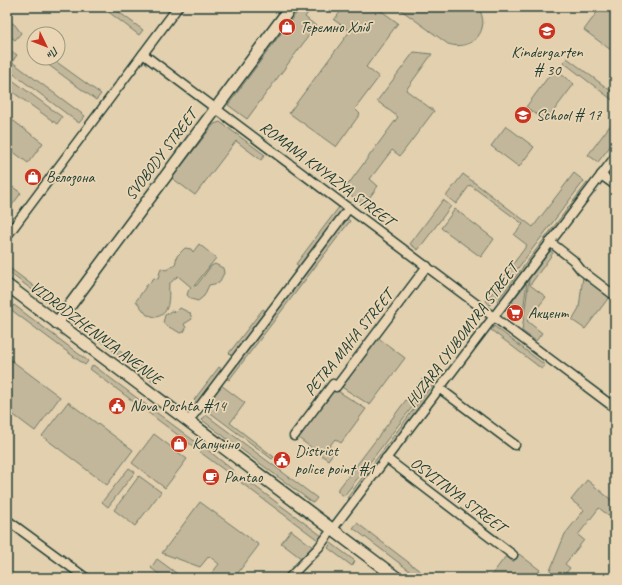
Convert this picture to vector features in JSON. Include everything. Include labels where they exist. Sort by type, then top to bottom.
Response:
[{"type":"main road","name":"SVOBODY STREET","points":[[57,323],[291,7]]},
{"type":"main road","name":"VIDRODZHENNIA AVENUE","points":[[7,285],[397,578]]},
{"type":"street","points":[[7,236],[178,7]]},
{"type":"street","name":"ROMANA KNYAZYA STREET","points":[[143,54],[615,408]]},
{"type":"street","name":"HUZARA LYUBOMYRA STREET","points":[[289,578],[319,547],[615,157]]},
{"type":"street","points":[[602,175],[615,185]]},
{"type":"street","points":[[188,422],[350,208]]},
{"type":"street","points":[[550,242],[573,260],[581,270],[615,296]]},
{"type":"street","name":"PETRA MAHA STREET","points":[[294,436],[333,384],[336,387],[427,266]]},
{"type":"street","points":[[439,388],[515,445]]},
{"type":"street","name":"OSVITNYA STREET","points":[[386,458],[513,555]]},
{"type":"street","points":[[7,520],[86,578]]},
{"type":"shaded area","points":[[102,7],[112,7],[143,30],[139,35]]},
{"type":"shaded area","points":[[301,7],[312,7],[305,17],[316,26],[247,119],[228,105],[282,32],[286,34],[293,24],[290,22]]},
{"type":"shaded area","points":[[344,7],[376,7],[398,23],[366,67],[379,77],[355,109],[360,114],[336,147],[289,113],[350,31],[334,20]]},
{"type":"shaded area","points":[[397,7],[478,7],[482,15],[483,23],[478,37],[465,45],[457,46],[448,44]]},
{"type":"shaded area","points":[[601,7],[615,7],[615,53],[584,30]]},
{"type":"shaded area","points":[[7,19],[15,25],[21,33],[15,40],[7,34]]},
{"type":"shaded area","points":[[13,52],[17,55],[12,62],[85,116],[79,123],[7,69],[7,60]]},
{"type":"shaded area","points":[[414,52],[432,54],[406,90],[434,111],[400,156],[392,150],[370,179],[378,186],[364,205],[344,190],[398,117],[377,101]]},
{"type":"shaded area","points":[[567,58],[615,94],[615,102],[563,62]]},
{"type":"shaded area","points":[[50,66],[62,66],[101,94],[96,100]]},
{"type":"shaded area","points":[[554,69],[574,84],[546,121],[526,107]]},
{"type":"shaded area","points":[[7,76],[62,117],[57,124],[7,88]]},
{"type":"shaded area","points":[[7,116],[43,143],[28,163],[7,147]]},
{"type":"shaded area","points":[[615,119],[615,140],[598,162],[588,155]]},
{"type":"shaded area","points":[[220,122],[265,155],[261,160],[236,141],[195,195],[172,178],[214,124]]},
{"type":"shaded area","points":[[506,126],[534,147],[519,167],[491,146]]},
{"type":"shaded area","points":[[574,173],[584,181],[490,305],[486,301],[527,245],[514,235],[523,224],[470,185],[456,204],[446,196],[463,174],[533,227]]},
{"type":"shaded area","points":[[7,183],[21,193],[7,212]]},
{"type":"shaded area","points":[[587,183],[589,184],[499,303],[497,301]]},
{"type":"shaded area","points":[[443,200],[451,206],[418,250],[410,244]]},
{"type":"shaded area","points":[[339,207],[343,210],[300,267],[296,264]]},
{"type":"shaded area","points":[[455,209],[494,239],[481,257],[441,228]]},
{"type":"shaded area","points":[[347,218],[350,221],[229,380],[226,378]]},
{"type":"shaded area","points":[[199,244],[216,258],[194,286],[197,285],[211,266],[215,264],[223,268],[224,273],[219,283],[209,285],[204,296],[198,301],[191,299],[187,295],[191,287],[178,276],[169,284],[169,298],[165,312],[156,317],[147,315],[136,301],[147,285],[154,278],[158,279],[161,268],[166,270],[175,265],[177,256],[185,248],[191,249],[193,252]]},
{"type":"shaded area","points":[[550,251],[553,253],[530,285],[546,297],[527,321],[542,333],[536,341],[522,331],[529,279]]},
{"type":"shaded area","points":[[7,266],[60,306],[58,309],[7,271]]},
{"type":"shaded area","points":[[583,276],[610,296],[585,329],[572,320],[579,308]]},
{"type":"shaded area","points":[[527,282],[523,311],[512,302]]},
{"type":"shaded area","points":[[14,305],[88,361],[85,365],[10,309]]},
{"type":"shaded area","points":[[180,308],[190,313],[192,319],[184,324],[186,328],[184,332],[180,333],[163,323],[165,315],[171,311],[176,312]]},
{"type":"shaded area","points":[[263,309],[267,312],[233,357],[229,353]]},
{"type":"shaded area","points":[[494,326],[545,365],[542,369],[491,330]]},
{"type":"shaded area","points":[[96,333],[157,379],[154,382],[94,336]]},
{"type":"shaded area","points":[[377,337],[405,358],[370,405],[340,386]]},
{"type":"shaded area","points":[[7,357],[60,397],[35,431],[7,410]]},
{"type":"shaded area","points":[[93,365],[197,443],[194,447],[90,369]]},
{"type":"shaded area","points":[[219,367],[223,370],[198,404],[194,400]]},
{"type":"shaded area","points":[[422,379],[429,385],[344,496],[337,491]]},
{"type":"shaded area","points":[[221,385],[245,403],[230,423],[274,457],[272,459],[204,408]]},
{"type":"shaded area","points":[[431,386],[434,388],[350,500],[347,498]]},
{"type":"shaded area","points":[[333,388],[366,409],[341,443],[335,439],[328,448],[334,452],[328,460],[297,437]]},
{"type":"shaded area","points":[[68,402],[133,450],[107,485],[42,436]]},
{"type":"shaded area","points":[[206,415],[317,498],[313,503],[202,420]]},
{"type":"shaded area","points":[[154,434],[187,459],[165,488],[132,463]]},
{"type":"shaded area","points":[[204,447],[234,471],[233,473],[244,481],[245,479],[322,536],[318,540],[200,452]]},
{"type":"shaded area","points":[[129,468],[135,472],[108,507],[102,502]]},
{"type":"shaded area","points":[[139,476],[161,492],[135,526],[114,510]]},
{"type":"shaded area","points":[[587,480],[615,503],[615,517],[613,519],[599,508],[578,535],[584,540],[565,564],[570,568],[562,578],[547,578],[565,534],[584,510],[571,500]]},
{"type":"shaded area","points":[[200,502],[259,545],[234,578],[208,578],[219,564],[209,556],[200,567],[162,553]]},
{"type":"shaded area","points":[[357,523],[429,578],[419,578],[353,528]]},
{"type":"shaded area","points":[[291,530],[313,547],[302,559],[281,543]]},
{"type":"shaded area","points":[[331,543],[355,561],[352,566],[328,548]]},
{"type":"shaded area","points":[[519,554],[540,570],[536,578],[490,577],[506,556],[513,562]]},
{"type":"shaded area","points":[[157,559],[183,578],[164,578],[151,568]]},
{"type":"place","name":"Теремно Хліб","points":[[287,27]]},
{"type":"place","name":"Kindergarten # 30","points":[[547,31]]},
{"type":"place","name":"School # 17","points":[[523,115]]},
{"type":"place","name":"Велозона","points":[[33,177]]},
{"type":"place","name":"Акцент","points":[[515,313]]},
{"type":"place","name":"Nova Poshta #14","points":[[117,406]]},
{"type":"place","name":"Капучіно","points":[[179,444]]},
{"type":"place","name":"District police point #1","points":[[282,460]]},
{"type":"place","name":"Pantao","points":[[211,477]]}]
